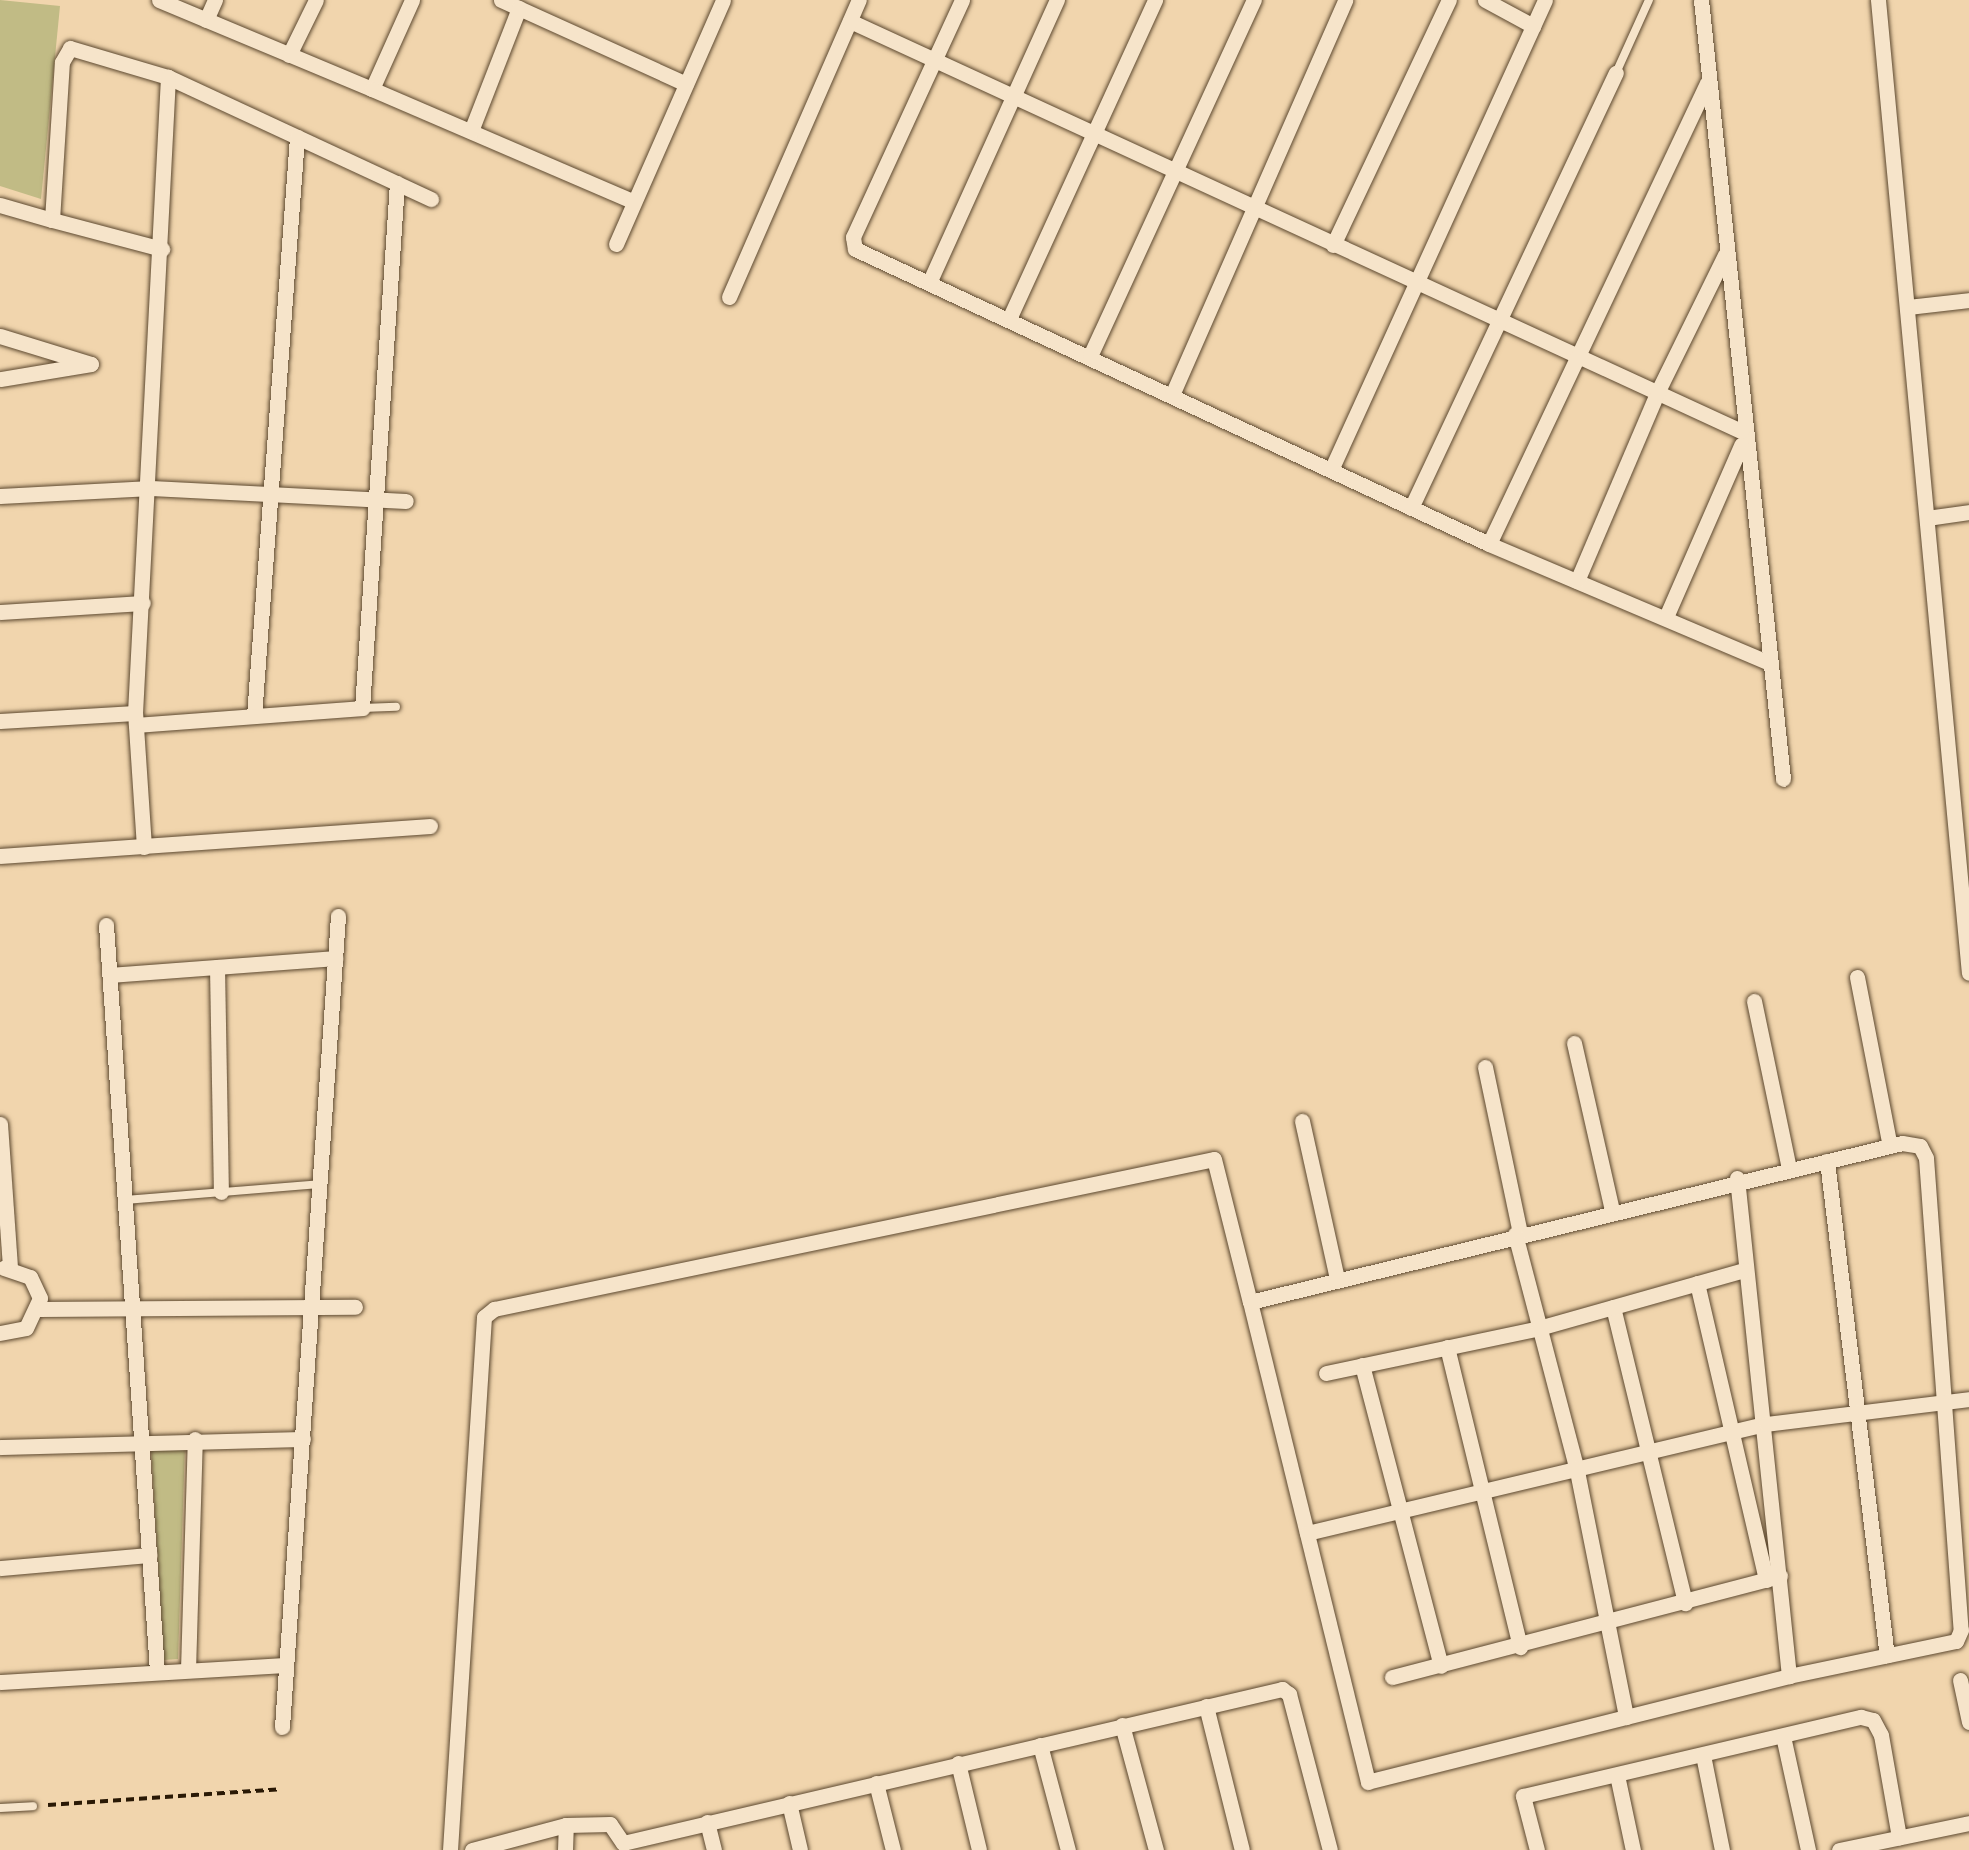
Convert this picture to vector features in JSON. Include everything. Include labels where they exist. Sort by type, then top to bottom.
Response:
[{"type":"street","points":[[159,0],[634,202]]},
{"type":"street","points":[[206,20],[215,0]]},
{"type":"street","points":[[289,54],[316,0]]},
{"type":"street","points":[[372,89],[412,0]]},
{"type":"street","points":[[501,0],[686,84]]},
{"type":"street","points":[[616,244],[722,0]]},
{"type":"street","points":[[729,297],[859,0]]},
{"type":"street","points":[[962,0],[852,243],[929,283],[1488,544],[1769,663]]},
{"type":"street","points":[[929,283],[1057,0]]},
{"type":"street","points":[[1009,319],[1155,0]]},
{"type":"street","points":[[1090,356],[1254,0]]},
{"type":"street","points":[[1172,395],[1345,0]]},
{"type":"street","points":[[1333,245],[1449,0]]},
{"type":"street","points":[[1486,0],[1534,26]]},
{"type":"street","points":[[1331,470],[1545,0]]},
{"type":"street","points":[[1701,0],[1742,436],[1782,779]]},
{"type":"street","points":[[1878,0],[1927,518],[1962,817],[1969,973]]},
{"type":"street","points":[[471,131],[519,8]]},
{"type":"street","points":[[850,20],[934,64],[1498,320],[1742,436]]},
{"type":"street","points":[[52,220],[65,52],[79,48],[168,77],[432,199]]},
{"type":"street","points":[[1411,508],[1616,73]]},
{"type":"street","points":[[144,847],[136,719],[151,488],[168,77]]},
{"type":"street","points":[[1488,544],[1709,80]]},
{"type":"street","points":[[254,716],[297,137]]},
{"type":"street","points":[[0,721],[254,716],[362,708],[372,500],[396,183]]},
{"type":"street","points":[[0,205],[162,249]]},
{"type":"street","points":[[1577,581],[1656,393],[1727,252]]},
{"type":"street","points":[[1908,307],[1969,300]]},
{"type":"street","points":[[0,336],[90,364],[0,379]]},
{"type":"street","points":[[1666,617],[1742,436]]},
{"type":"street","points":[[0,496],[151,488],[406,501]]},
{"type":"street","points":[[1927,518],[1969,512]]},
{"type":"street","points":[[0,612],[143,603]]},
{"type":"street","points":[[0,856],[430,826]]},
{"type":"street","points":[[282,1727],[338,916]]},
{"type":"street","points":[[106,925],[157,1671]]},
{"type":"street","points":[[110,976],[336,958]]},
{"type":"street","points":[[217,967],[221,1192]]},
{"type":"street","points":[[1857,978],[1890,1146]]},
{"type":"street","points":[[1754,1001],[1789,1168]]},
{"type":"street","points":[[1574,1043],[1612,1210]]},
{"type":"street","points":[[1484,1067],[1539,1328],[1576,1471],[1626,1717]]},
{"type":"street","points":[[1302,1121],[1338,1279]]},
{"type":"street","points":[[0,1124],[5,1268],[30,1277],[39,1309]]},
{"type":"street","points":[[450,1850],[484,1317],[494,1309],[1214,1158],[1368,1782],[1789,1676],[1947,1645],[1960,1630],[1939,1404],[1926,1158],[1920,1146],[1890,1146],[1737,1178],[1250,1302]]},
{"type":"street","points":[[1827,1161],[1887,1655]]},
{"type":"street","points":[[1737,1178],[1744,1270],[1766,1424],[1773,1578]]},
{"type":"street","points":[[1326,1373],[1539,1328],[1744,1270]]},
{"type":"street","points":[[1697,1283],[1773,1578],[1789,1676]]},
{"type":"street","points":[[39,1309],[355,1307]]},
{"type":"street","points":[[1614,1307],[1685,1603]]},
{"type":"street","points":[[0,1333],[26,1328],[39,1309]]},
{"type":"street","points":[[1446,1348],[1486,1492],[1520,1646]]},
{"type":"street","points":[[1362,1365],[1441,1666]]},
{"type":"street","points":[[1308,1533],[1766,1424],[1969,1399]]},
{"type":"street","points":[[0,1447],[142,1439],[303,1439]]},
{"type":"street","points":[[188,1670],[195,1439]]},
{"type":"street","points":[[0,1568],[150,1555]]},
{"type":"street","points":[[1392,1677],[1608,1624],[1773,1578]]},
{"type":"street","points":[[0,1682],[285,1665]]},
{"type":"street","points":[[1960,1680],[1969,1722]]},
{"type":"street","points":[[472,1850],[566,1825],[610,1824],[624,1846],[707,1822],[1040,1744],[1287,1691],[1330,1850]]},
{"type":"street","points":[[1206,1706],[1242,1850]]},
{"type":"street","points":[[1537,1850],[1523,1796],[1861,1717],[1874,1720],[1899,1843]]},
{"type":"street","points":[[1122,1725],[1156,1850]]},
{"type":"street","points":[[1782,1736],[1808,1850]]},
{"type":"street","points":[[1040,1744],[1068,1850]]},
{"type":"street","points":[[1703,1755],[1722,1850]]},
{"type":"street","points":[[958,1764],[979,1850]]},
{"type":"street","points":[[1617,1775],[1633,1850]]},
{"type":"street","points":[[876,1783],[893,1850]]},
{"type":"street","points":[[789,1803],[800,1850]]},
{"type":"street","points":[[707,1822],[714,1850]]},
{"type":"street","points":[[1839,1850],[1899,1843],[1969,1822]]},
{"type":"street","points":[[565,1850],[566,1825]]},
{"type":"lane","points":[[1616,73],[1648,0]]},
{"type":"lane","points":[[362,708],[396,708]]},
{"type":"lane","points":[[126,1200],[321,1184]]},
{"type":"lane","points":[[0,1808],[33,1806]]},
{"type":"path","points":[[33,1806],[280,1789]]},
{"type":"shaded area","points":[[0,0],[60,6],[41,199],[0,186]]},
{"type":"shaded area","points":[[185,1445],[178,1659],[164,1660],[151,1447]]}]
